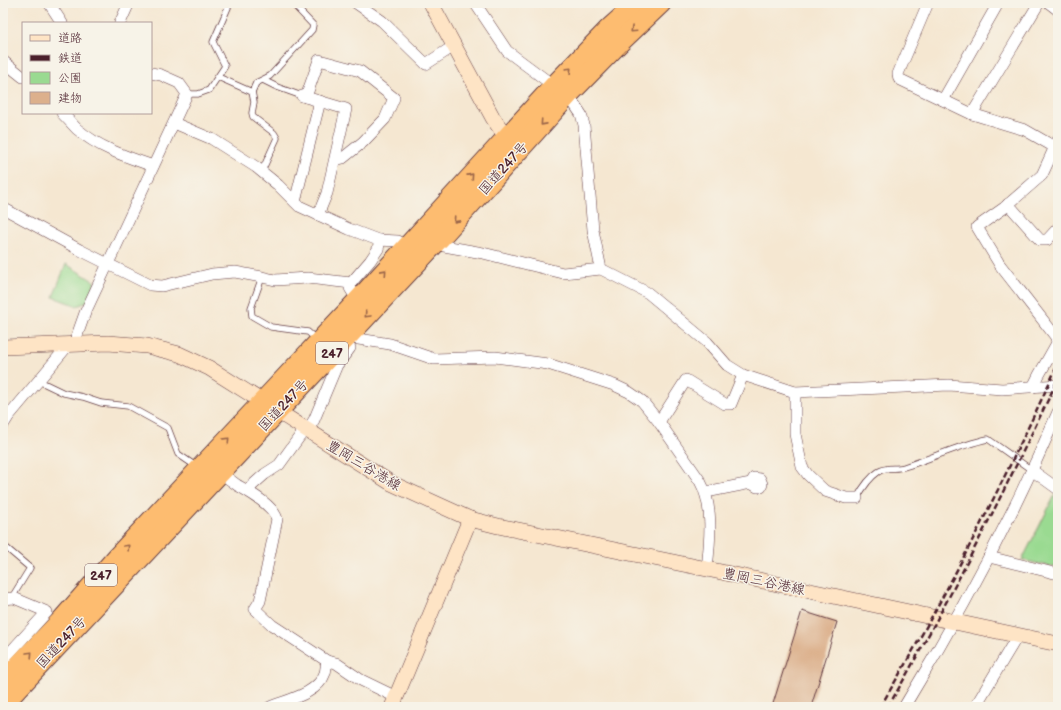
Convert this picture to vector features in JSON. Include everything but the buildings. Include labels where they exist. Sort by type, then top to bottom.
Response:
[{"type":"highway","name":"国道247号","points":[[270,406],[352,338],[439,239],[610,28],[638,3]]},
{"type":"highway","name":"国道247号","points":[[3,704],[210,470],[270,406],[354,292],[407,246],[506,137],[618,43],[661,3]]},
{"type":"highway","name":"国道247号","points":[[3,682],[61,621],[118,556],[210,470]]},
{"type":"main road","points":[[431,3],[493,118],[506,137]]},
{"type":"main road","name":"豊岡三谷港線","points":[[3,347],[108,343],[147,346],[179,354],[209,368],[307,431],[391,482],[470,519],[1058,644]]},
{"type":"main road","points":[[394,702],[470,519]]},
{"type":"street","points":[[49,3],[61,22]]},
{"type":"street","points":[[120,22],[129,3]]},
{"type":"street","points":[[356,3],[382,20],[426,64],[454,46]]},
{"type":"street","points":[[475,3],[507,51],[561,90],[581,114],[584,125],[593,230],[601,269]]},
{"type":"street","points":[[928,3],[898,74],[899,79],[972,114],[1025,130],[1057,145],[1042,175],[1008,204],[977,227],[1000,265],[1056,337],[1057,343],[1038,375],[1034,387]]},
{"type":"street","points":[[943,100],[996,7],[995,3]]},
{"type":"street","points":[[972,114],[1039,3]]},
{"type":"street","points":[[1049,3],[1058,10]]},
{"type":"street","points":[[318,215],[327,193],[346,109],[304,97],[319,60],[360,71],[394,98],[385,119],[363,142],[343,158],[335,160]]},
{"type":"street","points":[[3,61],[22,76]]},
{"type":"street","points":[[3,425],[69,344],[109,264],[187,94],[180,83],[161,75],[152,73]]},
{"type":"street","points":[[295,202],[320,101]]},
{"type":"street","points":[[63,114],[78,129],[97,143],[116,153],[153,166]]},
{"type":"street","points":[[174,123],[212,139],[262,171],[299,206],[349,230],[380,240],[398,241],[407,246]]},
{"type":"street","points":[[1008,204],[1040,240],[1047,240],[1058,228]]},
{"type":"street","points":[[3,208],[150,285],[162,286],[212,274],[235,272],[275,280],[308,278],[354,292],[378,249],[380,240]]},
{"type":"street","points":[[439,239],[444,246],[483,253],[563,274],[601,269],[648,293],[707,342],[727,365],[743,375],[795,392],[949,385],[1002,389],[1058,385]]},
{"type":"street","points":[[247,490],[265,474],[280,465],[300,436],[307,431],[314,420],[337,365],[352,338],[390,344],[434,359],[495,357],[548,364],[598,379],[629,392],[642,401],[659,422],[706,492],[711,535],[708,569]]},
{"type":"street","points":[[659,422],[686,380],[725,404],[731,404],[743,375]]},
{"type":"street","points":[[795,392],[795,434],[802,467],[808,476],[825,491],[846,498],[856,498]]},
{"type":"street","points":[[904,707],[989,557],[1033,471],[1058,412]]},
{"type":"street","points":[[210,470],[247,490],[276,513],[277,519],[260,600],[255,609],[272,625],[327,661],[336,663],[394,702]]},
{"type":"street","points":[[1033,471],[1058,489]]},
{"type":"street","points":[[706,492],[751,483]]},
{"type":"street","points":[[989,557],[1058,574]]},
{"type":"street","points":[[3,660],[47,612],[8,598]]},
{"type":"street","points":[[975,707],[1018,635]]},
{"type":"street","points":[[270,707],[307,693],[318,684],[325,674],[327,661]]},
{"type":"lane","points":[[187,94],[198,94],[209,90],[225,66],[213,42],[230,3]]},
{"type":"lane","points":[[262,171],[276,138],[274,133],[253,117],[254,102],[252,92],[256,83],[270,76],[312,30],[313,25],[292,3]]},
{"type":"lane","points":[[218,77],[252,92]]},
{"type":"lane","points":[[263,80],[304,97]]},
{"type":"lane","points":[[262,277],[251,308],[252,316],[271,327],[308,332],[319,341]]},
{"type":"lane","points":[[39,382],[64,392],[102,403],[128,406],[168,428],[178,454],[210,470]]},
{"type":"lane","points":[[856,498],[868,481],[876,473],[883,469],[902,468],[943,452],[988,439],[1033,471]]},
{"type":"lane","points":[[3,545],[30,568],[14,594],[8,598]]},
{"type":"green space","points":[[66,264],[95,282],[87,302],[77,306],[53,297]]},
{"type":"green space","points":[[1056,493],[1058,494],[1058,568],[1022,560]]},
{"type":"railway","points":[[880,707],[974,538],[1058,364]]},
{"type":"railway","points":[[888,707],[911,667],[976,544],[1058,379]]}]
